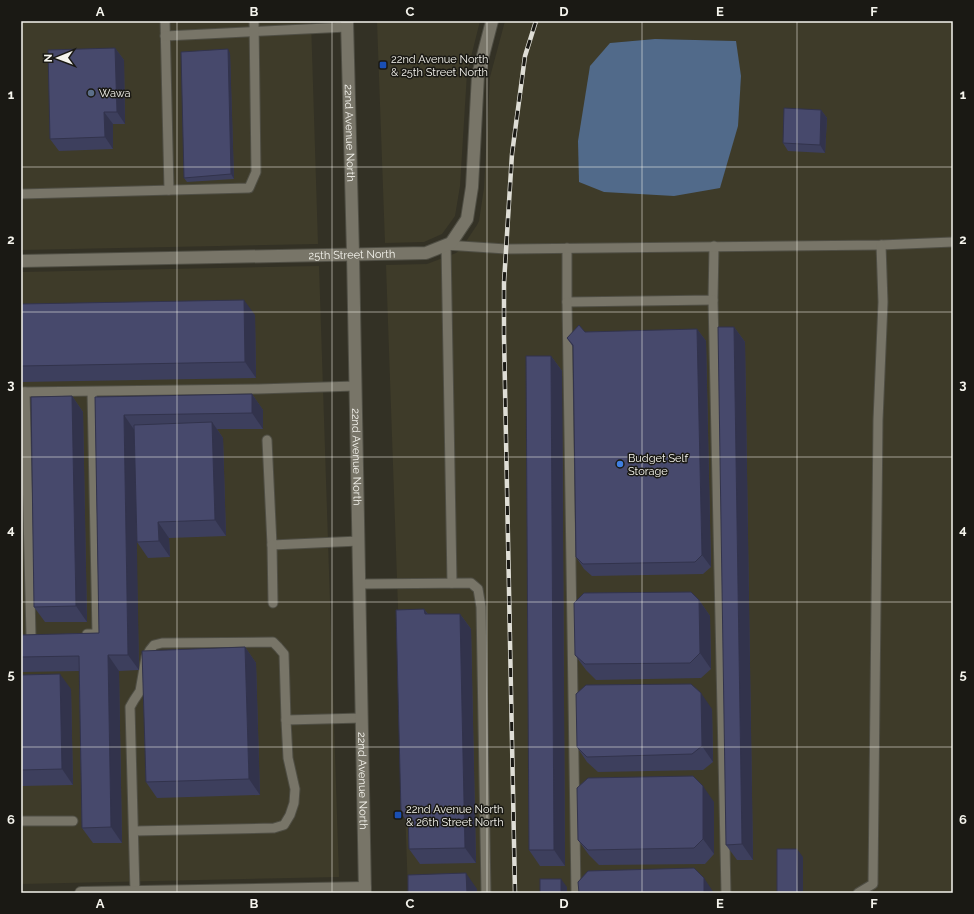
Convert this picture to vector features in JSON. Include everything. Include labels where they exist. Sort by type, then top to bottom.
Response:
[{"type":"street","name":"25th Street North","points":[[21,261],[426,253],[451,243],[467,219],[472,187],[478,75],[492,21]]},
{"type":"street","name":"22nd Avenue North","points":[[347,24],[356,386],[365,890]]},
{"type":"street","points":[[81,893],[365,890]]},
{"type":"lane","points":[[165,21],[169,190]]},
{"type":"lane","points":[[21,194],[248,188],[256,172],[254,21]]},
{"type":"lane","points":[[165,36],[254,32],[347,24]]},
{"type":"lane","points":[[452,583],[446,245],[506,249],[881,245],[953,242]]},
{"type":"lane","points":[[858,893],[873,884],[878,420],[884,302],[881,245]]},
{"type":"lane","points":[[714,246],[713,300],[726,893]]},
{"type":"lane","points":[[567,248],[576,893]]},
{"type":"lane","points":[[567,302],[713,300]]},
{"type":"lane","points":[[21,636],[35,636],[23,392],[92,392],[356,386]]},
{"type":"lane","points":[[75,634],[97,634],[92,392]]},
{"type":"lane","points":[[267,440],[273,603]]},
{"type":"lane","points":[[272,545],[359,541]]},
{"type":"lane","points":[[359,584],[471,583],[478,589],[481,607],[486,893]]},
{"type":"lane","points":[[134,831],[274,828],[284,825],[290,815],[294,803],[295,789],[288,758],[284,654],[272,642],[162,643],[154,646],[146,657],[140,691],[130,707],[135,892]]},
{"type":"lane","points":[[286,720],[362,718]]},
{"type":"lane","points":[[21,821],[73,821]]},
{"type":"shaded area","points":[[21,21],[311,21],[318,244],[21,250]]},
{"type":"shaded area","points":[[377,21],[480,21],[467,73],[460,186],[455,216],[442,234],[424,242],[385,243]]},
{"type":"shaded area","points":[[505,21],[953,21],[953,893],[408,893],[386,265],[427,264],[456,253],[461,249],[477,225],[479,221],[484,188],[490,77]],"holes":[[[655,39],[736,41],[610,43]]]},
{"type":"shaded area","points":[[319,266],[339,877],[21,884],[21,272]]},
{"type":"water","points":[[655,39],[736,41],[741,76],[738,126],[720,188],[674,196],[604,192],[579,182],[578,141],[590,66],[610,43]]},
{"type":"building","name":"Wawa","points":[[115,48],[117,112],[104,112],[105,137],[50,139],[48,50]]},
{"type":"building","points":[[228,49],[231,174],[184,178],[181,52]]},
{"type":"building","points":[[784,108],[821,110],[820,145],[783,143]]},
{"type":"building","points":[[244,300],[245,362],[21,366],[21,304]]},
{"type":"building","points":[[579,325],[585,332],[697,329],[702,555],[695,562],[583,564],[576,557],[573,345],[567,338]]},
{"type":"building","points":[[718,327],[734,327],[742,844],[726,845]]},
{"type":"building","points":[[526,356],[551,356],[554,850],[529,850]]},
{"type":"building","points":[[252,394],[252,413],[124,415],[128,655],[108,655],[111,827],[82,828],[79,656],[21,657],[21,635],[99,633],[95,397]]},
{"type":"building","points":[[72,396],[76,606],[34,607],[31,397]]},
{"type":"building","points":[[212,422],[215,520],[158,522],[159,541],[137,542],[134,425]]},
{"type":"building","points":[[691,592],[699,600],[700,653],[690,663],[585,664],[575,655],[574,603],[584,593]]},
{"type":"building","points":[[424,609],[425,614],[460,614],[465,848],[409,849],[408,813],[401,813],[396,610]]},
{"type":"building","points":[[245,647],[249,779],[146,782],[142,651]]},
{"type":"building","points":[[60,674],[62,769],[21,770],[21,675]]},
{"type":"building","points":[[691,684],[701,693],[702,746],[692,754],[587,757],[577,747],[576,694],[586,685]]},
{"type":"building","points":[[693,776],[703,786],[703,839],[694,848],[588,850],[578,840],[577,788],[588,778]]},
{"type":"building","points":[[777,849],[797,849],[798,892],[777,892]]},
{"type":"building","points":[[694,868],[704,878],[704,893],[579,893],[578,882],[588,871]]},
{"type":"building","points":[[466,873],[467,893],[408,893],[408,875]]},
{"type":"building","points":[[540,879],[561,879],[561,893],[540,893]]},
{"type":"railway","points":[[515,893],[504,283],[512,154],[525,56],[536,21]]},
{"type":"place","name":"22nd Avenue North & 25th Street North","points":[[383,65]]},
{"type":"place","name":"Wawa","points":[[91,93]]},
{"type":"place","name":"Budget Self Storage","points":[[620,464]]},
{"type":"place","name":"22nd Avenue North & 26th Street North","points":[[398,815]]}]
